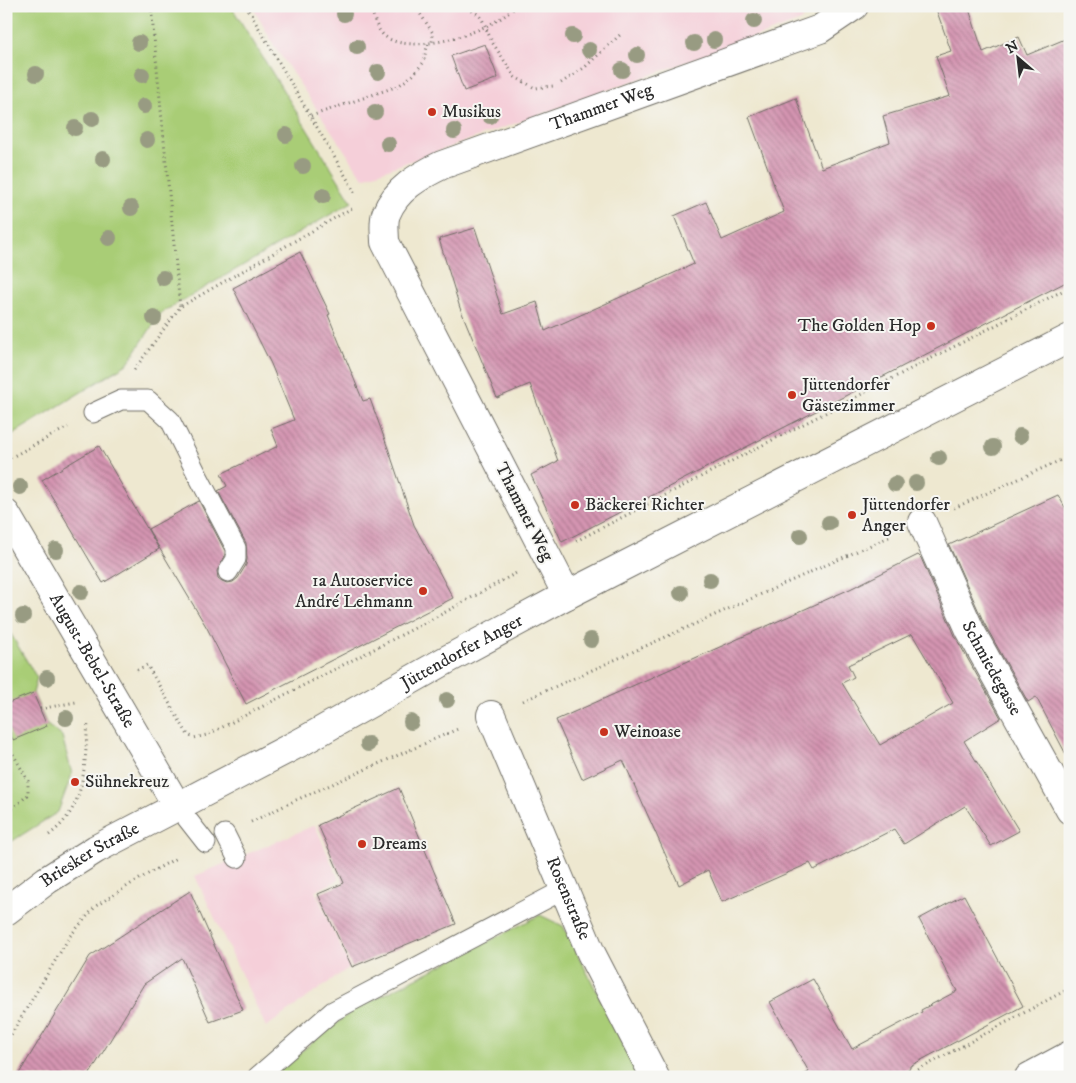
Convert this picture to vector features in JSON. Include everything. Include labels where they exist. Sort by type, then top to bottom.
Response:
[{"type":"street","name":"Thammer Weg","points":[[567,595],[384,242],[385,215],[400,192],[418,176],[442,165],[820,29],[854,6]]},
{"type":"street","name":"Jüttendorfer Anger","points":[[177,806],[303,741],[567,595],[1070,338]]},
{"type":"street","name":"August-Bebel-Straße","points":[[6,514],[177,806]]},
{"type":"street","name":"Schmiedegasse","points":[[922,522],[970,630],[1070,810]]},
{"type":"street","name":"Rosenstraße","points":[[491,715],[591,953],[655,1077]]},
{"type":"street","name":"Briesker Straße","points":[[6,911],[47,880],[96,848],[177,806]]},
{"type":"street","points":[[1029,1077],[1070,1055]]},
{"type":"lane","points":[[93,413],[121,400],[148,400],[170,420],[196,474],[236,548],[236,559],[228,572]]},
{"type":"lane","points":[[177,806],[206,843]]},
{"type":"lane","points":[[225,834],[237,858]]},
{"type":"lane","points":[[257,1077],[333,1011],[563,890]]},
{"type":"path","points":[[151,6],[180,307],[353,208]]},
{"type":"path","points":[[246,6],[357,195]]},
{"type":"path","points":[[371,6],[374,20],[379,30],[386,37],[398,42],[430,43],[443,42],[486,27],[516,6]]},
{"type":"path","points":[[310,116],[398,86],[413,75],[422,63],[433,33],[414,6]]},
{"type":"path","points":[[463,6],[478,14],[492,42],[515,77],[535,88],[557,86],[569,79],[598,56],[622,33]]},
{"type":"path","points":[[225,834],[296,800],[491,715],[1070,456]]},
{"type":"path","points":[[47,836],[69,817],[82,785],[88,721]]},
{"type":"path","points":[[6,741],[28,781],[28,795],[6,814]]},
{"type":"path","points":[[6,1043],[70,936],[96,906],[186,852],[206,843]]},
{"type":"path","points":[[905,1077],[1070,988]]},
{"type":"shaded area","name":"Musikus","points":[[252,6],[812,6],[801,21],[363,178],[275,47]]},
{"type":"shaded area","points":[[315,825],[339,880],[315,891],[350,967],[266,1027],[195,876]]},
{"type":"green space","points":[[6,6],[231,6],[352,202],[161,313],[127,364],[13,434],[6,423]]},
{"type":"green space","points":[[6,626],[37,678],[33,693],[47,725],[62,736],[72,774],[58,812],[6,845]]},
{"type":"green space","points":[[540,915],[563,926],[641,1077],[269,1077],[352,1011]]},
{"type":"building","points":[[935,6],[968,6],[983,52],[1019,37],[1027,55],[1070,37],[1070,280],[562,542],[531,475],[558,461],[530,384],[497,398],[460,308],[439,239],[475,228],[503,314],[537,302],[545,331],[694,264],[674,216],[706,202],[722,240],[784,212],[749,117],[796,98],[822,168],[890,142],[883,116],[950,96],[936,56],[951,51]]},
{"type":"building","points":[[485,44],[498,78],[464,91],[451,56]]},
{"type":"building","points":[[300,252],[330,314],[328,315],[363,401],[370,399],[414,525],[453,598],[246,704],[207,628],[148,529],[199,501],[225,551],[225,556],[217,571],[218,578],[227,583],[233,582],[238,578],[246,565],[246,543],[218,491],[227,486],[221,474],[278,446],[271,429],[294,420],[271,364],[233,288]]},
{"type":"building","points":[[99,446],[159,549],[103,583],[42,480]]},
{"type":"building","points":[[1058,495],[1070,516],[1070,762],[1036,697],[1028,702],[984,623],[949,545]]},
{"type":"building","points":[[918,555],[921,558],[956,638],[1001,718],[964,741],[1019,831],[991,846],[965,806],[904,844],[894,829],[814,870],[810,863],[722,902],[708,870],[679,885],[623,760],[582,779],[556,720],[850,589]],"holes":[[[912,634],[953,703],[880,745],[842,683],[854,677],[848,665]]]},
{"type":"building","points":[[33,693],[47,726],[13,740],[6,723],[6,704]]},
{"type":"building","points":[[399,788],[456,924],[352,967],[318,894],[344,883],[318,825]]},
{"type":"building","points":[[190,891],[243,1010],[210,1022],[182,958],[144,984],[88,1077],[17,1077],[90,956]]},
{"type":"building","points":[[964,895],[1023,1006],[910,1066],[910,1068],[894,1077],[799,1077],[809,1072],[770,1002],[813,979],[852,1049],[922,1012],[921,1010],[957,991],[919,919]]},
{"type":"place","name":"Musikus","points":[[432,112]]},
{"type":"place","name":"The Golden Hop","points":[[931,326]]},
{"type":"place","name":"Jüttendorfer Gästezimmer","points":[[792,395]]},
{"type":"place","name":"Bäckerei Richter","points":[[575,505]]},
{"type":"place","name":"Jüttendorfer Anger","points":[[852,515]]},
{"type":"place","name":"1a Autoservice André Lehmann","points":[[423,591]]},
{"type":"place","name":"Weinoase","points":[[604,732]]},
{"type":"place","name":"Sühnekreuz","points":[[75,782]]},
{"type":"place","name":"Dreams","points":[[362,844]]}]
